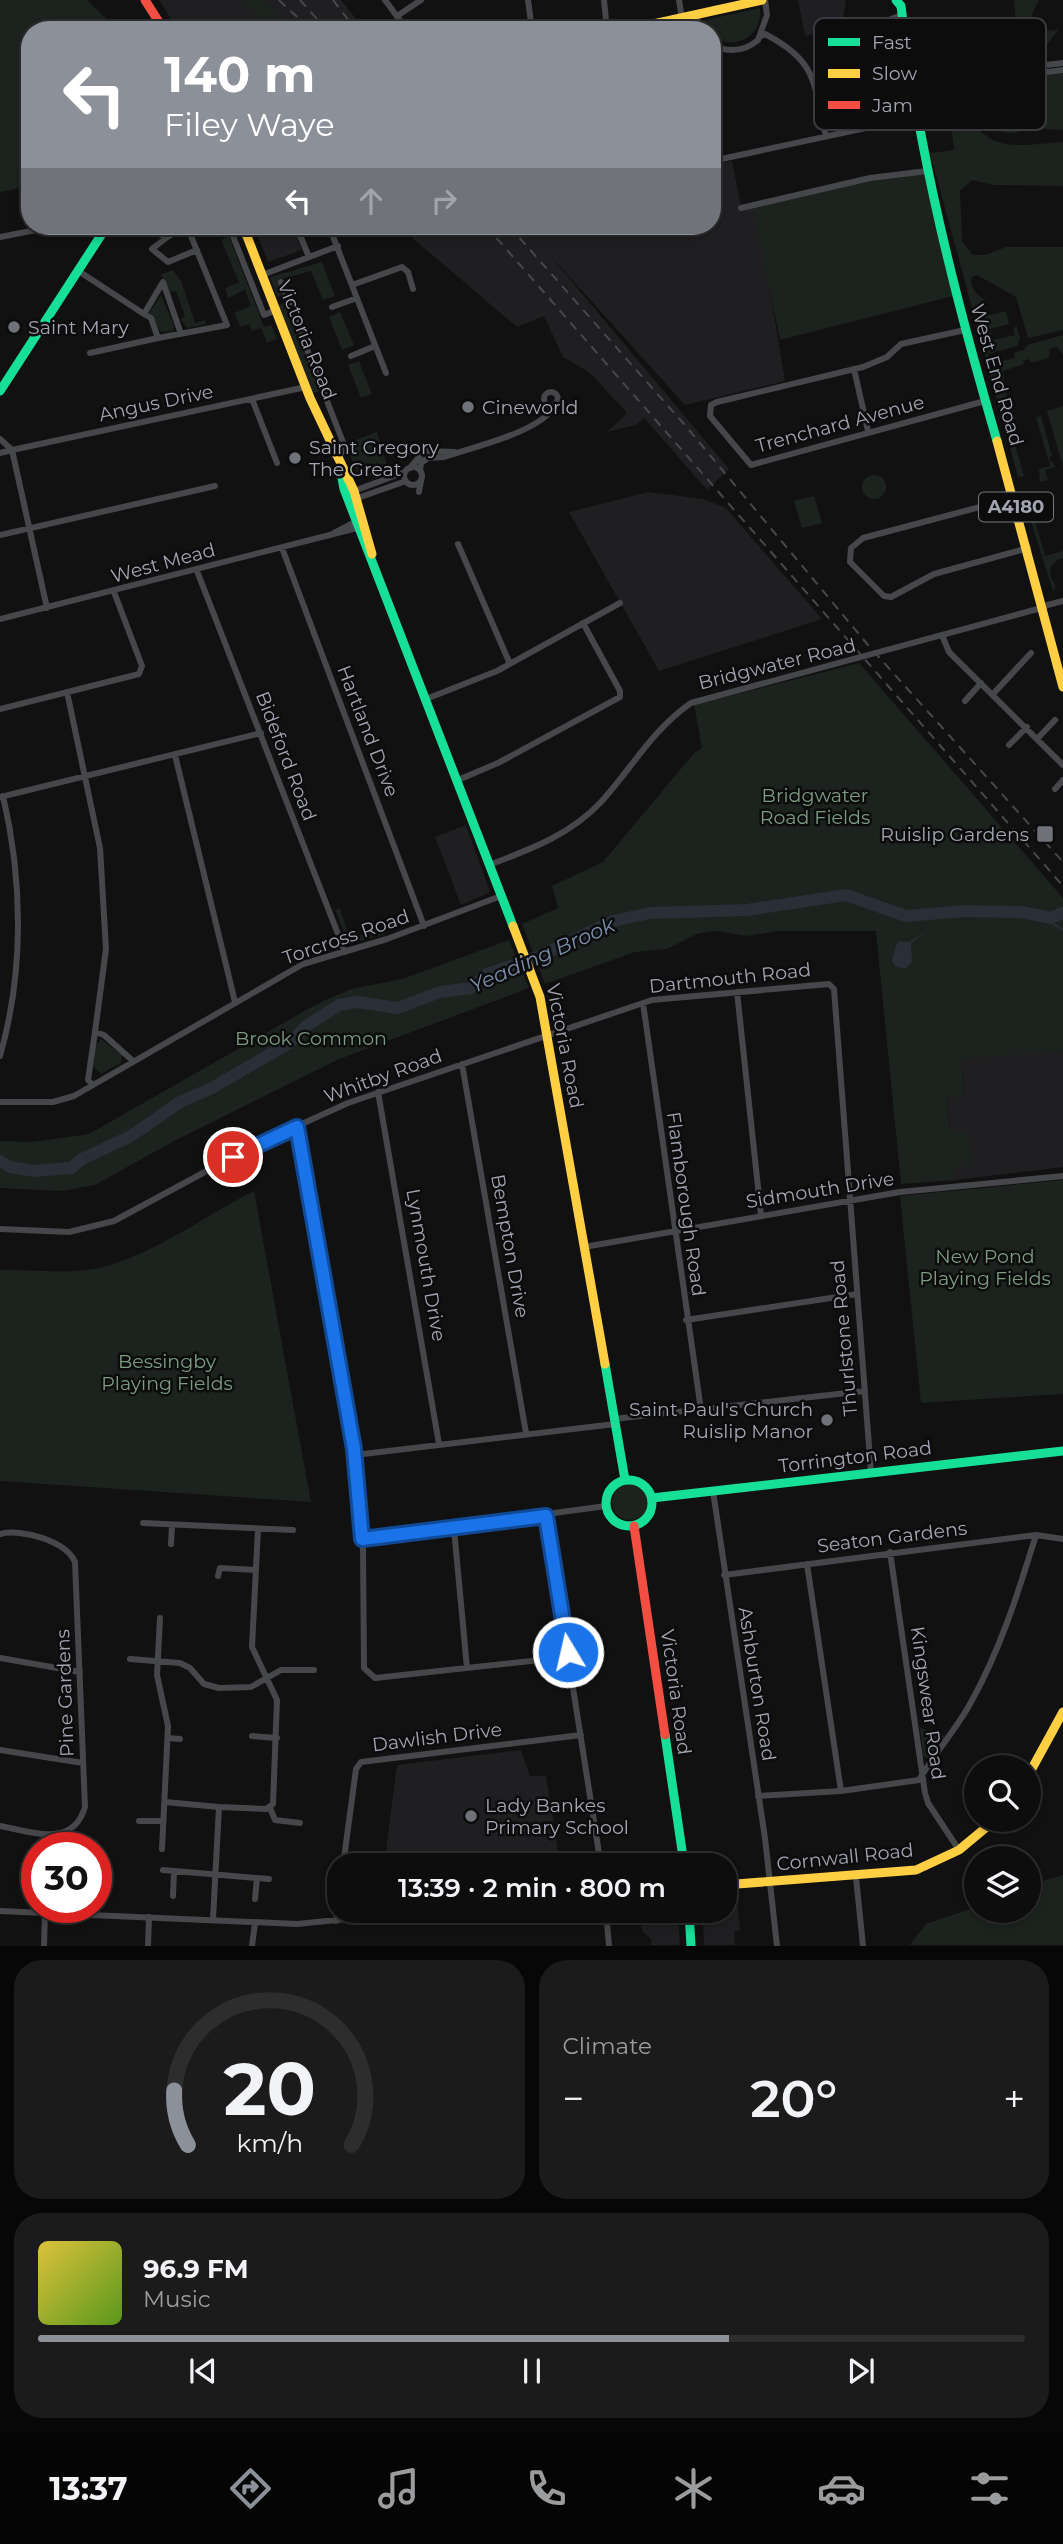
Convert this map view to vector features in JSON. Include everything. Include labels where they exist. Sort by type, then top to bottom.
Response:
[{"type":"street","points":[[145,0],[158,21]]},
{"type":"street","points":[[385,0],[401,21]]},
{"type":"street","points":[[397,16],[421,0]]},
{"type":"street","points":[[528,0],[531,21]]},
{"type":"street","points":[[604,0],[606,21]]},
{"type":"street","points":[[679,0],[682,18]]},
{"type":"street","points":[[668,21],[759,0],[767,15],[761,36],[752,45],[740,50],[721,47]]},
{"type":"street","points":[[696,14],[698,21]]},
{"type":"street","points":[[761,36],[765,34],[788,48],[812,74],[814,83]]},
{"type":"street","points":[[825,130],[826,136]]},
{"type":"street","points":[[721,158],[855,130]]},
{"type":"street","name":"West End Road","points":[[919,130],[965,330],[1044,606],[1063,687]]},
{"type":"street","points":[[741,208],[870,178],[927,171]]},
{"type":"street","points":[[0,237],[21,233]]},
{"type":"street","points":[[0,391],[102,235]]},
{"type":"street","points":[[162,235],[166,238]]},
{"type":"street","points":[[171,235],[152,250],[168,262],[197,250]]},
{"type":"street","points":[[90,353],[227,325],[191,235]]},
{"type":"street","points":[[233,235],[264,315],[286,298]]},
{"type":"street","name":"Victoria Road","points":[[246,235],[340,467],[540,997],[625,1480]]},
{"type":"street","points":[[300,235],[309,257]]},
{"type":"street","points":[[333,235],[386,373]]},
{"type":"street","points":[[262,275],[338,246]]},
{"type":"street","points":[[352,285],[402,267],[408,272],[413,289]]},
{"type":"street","points":[[80,272],[151,318],[158,338]]},
{"type":"street","points":[[144,314],[163,282],[181,334]]},
{"type":"street","points":[[281,282],[343,444],[345,452],[335,456]]},
{"type":"street","points":[[332,307],[357,298]]},
{"type":"street","name":"Trenchard Avenue","points":[[965,330],[901,344],[887,357],[854,369],[717,402],[711,405],[710,416],[751,465],[985,401]]},
{"type":"street","points":[[351,356],[375,346]]},
{"type":"street","points":[[854,369],[868,431]]},
{"type":"street","name":"Angus Drive","points":[[0,453],[306,387]]},
{"type":"street","points":[[310,398],[323,394]]},
{"type":"street","points":[[252,399],[277,463]]},
{"type":"street","points":[[351,496],[421,481],[421,463],[428,458],[458,452],[535,425],[552,412],[557,401],[551,405],[545,402],[544,412],[535,425]]},
{"type":"street","points":[[0,439],[12,450],[47,608]]},
{"type":"street","points":[[351,496],[407,470],[424,451],[458,452]]},
{"type":"street","points":[[407,470],[420,470]]},
{"type":"street","points":[[407,470],[409,483]]},
{"type":"street","points":[[0,535],[215,486]]},
{"type":"street","points":[[1014,498],[863,538],[851,548],[850,562],[884,596],[891,597],[934,574],[1028,548]]},
{"type":"street","name":"West Mead","points":[[0,619],[197,571],[333,534],[361,523]]},
{"type":"street","points":[[458,544],[510,664]]},
{"type":"street","name":"Hartland Drive","points":[[282,548],[424,926]]},
{"type":"street","name":"Bideford Road","points":[[197,571],[345,952]]},
{"type":"street","points":[[0,709],[136,676],[141,672],[114,592]]},
{"type":"street","name":"Bridgwater Road","points":[[489,865],[562,835],[601,802],[648,741],[691,703],[1063,601]]},
{"type":"street","points":[[426,699],[510,664],[620,603]]},
{"type":"street","points":[[458,780],[498,763],[620,697],[620,691],[583,623]]},
{"type":"street","points":[[942,635],[949,652],[1063,765]]},
{"type":"street","points":[[993,694],[1031,653]]},
{"type":"street","points":[[965,701],[981,683]]},
{"type":"street","points":[[67,692],[100,848],[106,929],[106,968],[88,1080],[92,1084]]},
{"type":"street","points":[[1038,738],[1055,720]]},
{"type":"street","points":[[1009,745],[1027,727]]},
{"type":"street","points":[[0,1056],[12,993],[18,902],[13,842],[1,797],[261,733]]},
{"type":"street","points":[[175,755],[235,1002]]},
{"type":"street","points":[[1055,789],[1063,780]]},
{"type":"street","name":"Torcross Road","points":[[0,1102],[53,1102],[74,1096],[303,964],[424,926],[466,907],[502,897]]},
{"type":"street","name":"Dartmouth Road","points":[[546,1035],[643,1003],[824,983],[834,989],[849,1201]]},
{"type":"street","points":[[737,992],[761,1215]]},
{"type":"street","name":"Flamborough Road","points":[[643,1003],[673,1231],[701,1410]]},
{"type":"street","points":[[95,1032],[104,1035],[133,1061]]},
{"type":"street","name":"Whitby Road","points":[[0,1229],[69,1232],[114,1221],[253,1146],[378,1092],[546,1035]]},
{"type":"street","name":"Bempton Drive","points":[[462,1064],[526,1433]]},
{"type":"street","name":"Lynmouth Drive","points":[[378,1092],[439,1444]]},
{"type":"street","points":[[297,1127],[355,1455],[362,1539],[364,1668],[367,1674],[375,1678],[568,1657]]},
{"type":"street","name":"Sidmouth Drive","points":[[584,1247],[900,1192],[1063,1176]]},
{"type":"street","name":"Thurlstone Road","points":[[849,1201],[871,1472]]},
{"type":"street","points":[[686,1320],[857,1294]]},
{"type":"street","points":[[355,1455],[865,1391]]},
{"type":"street","name":"Torrington Road","points":[[652,1498],[1063,1451]]},
{"type":"street","points":[[625,1480],[644,1485],[652,1498],[647,1518],[634,1526],[613,1519],[606,1506],[608,1492],[625,1480]]},
{"type":"street","name":"Ashburton Road","points":[[713,1491],[771,1882],[777,1945]]},
{"type":"street","points":[[362,1539],[454,1529],[606,1506]]},
{"type":"street","points":[[546,1516],[599,1853]]},
{"type":"street","points":[[143,1523],[293,1530]]},
{"type":"street","points":[[172,1525],[172,1544]]},
{"type":"street","name":"Victoria Road","points":[[634,1526],[679,1853]]},
{"type":"street","points":[[258,1529],[252,1647],[277,1700],[273,1804],[270,1808]]},
{"type":"street","points":[[454,1529],[467,1668]]},
{"type":"street","name":"Pine Gardens","points":[[0,1534],[10,1533],[52,1541],[72,1555],[76,1569],[85,1807],[76,1826],[55,1836],[0,1826]]},
{"type":"street","points":[[758,1796],[841,1791],[919,1780],[956,1728],[988,1668],[1011,1612],[1037,1535]]},
{"type":"street","name":"Seaton Gardens","points":[[724,1574],[1037,1535],[1063,1539]]},
{"type":"street","name":"Kingswear Road","points":[[890,1552],[928,1803],[959,1850]]},
{"type":"street","points":[[807,1564],[841,1791]]},
{"type":"street","points":[[218,1576],[220,1568],[256,1570]]},
{"type":"street","points":[[160,1618],[157,1661],[159,1690],[168,1716],[162,1849]]},
{"type":"street","points":[[0,1658],[80,1672]]},
{"type":"street","points":[[130,1659],[186,1665],[211,1687],[244,1689],[281,1671],[314,1670]]},
{"type":"street","points":[[1039,1755],[1063,1712]]},
{"type":"street","name":"Dawlish Drive","points":[[345,1853],[356,1769],[361,1762],[582,1735]]},
{"type":"street","points":[[253,1736],[277,1738]]},
{"type":"street","points":[[168,1738],[180,1738]]},
{"type":"street","points":[[0,1750],[83,1763]]},
{"type":"street","points":[[164,1802],[270,1808]]},
{"type":"street","points":[[213,1919],[219,1807]]},
{"type":"street","points":[[270,1808],[275,1820],[300,1824]]},
{"type":"street","points":[[139,1821],[163,1821]]},
{"type":"street","name":"Cornwall Road","points":[[737,1884],[856,1877],[916,1870],[959,1850],[981,1832]]},
{"type":"street","points":[[163,1870],[215,1877],[269,1879]]},
{"type":"street","points":[[173,1896],[174,1872]]},
{"type":"street","points":[[856,1877],[863,1945]]},
{"type":"street","points":[[255,1899],[257,1878]]},
{"type":"street","points":[[0,1911],[21,1912]]},
{"type":"street","points":[[112,1916],[281,1924],[327,1921]]},
{"type":"street","points":[[148,1945],[149,1917]]},
{"type":"street","points":[[44,1945],[45,1923]]},
{"type":"street","points":[[252,1945],[255,1923]]},
{"type":"street","points":[[607,1923],[609,1945]]},
{"type":"street","points":[[690,1923],[691,1945]]},
{"type":"shaded area","points":[[159,0],[241,0],[264,21],[172,21]]},
{"type":"shaded area","points":[[247,0],[341,0],[358,21],[269,21]]},
{"type":"shaded area","points":[[798,0],[846,0],[843,18],[814,18],[814,34],[805,36]]},
{"type":"shaded area","points":[[732,161],[741,207],[752,205],[761,238],[785,381],[685,405],[548,253],[729,469],[707,490],[644,418],[636,425],[607,432],[627,413],[589,372],[563,357],[544,316],[517,327],[409,235],[721,235],[721,163]]},
{"type":"shaded area","points":[[258,235],[296,235],[302,250],[268,262]]},
{"type":"shaded area","points":[[648,492],[703,499],[726,508],[822,619],[659,671],[569,512]]},
{"type":"shaded area","points":[[466,825],[490,892],[461,905],[435,837]]},
{"type":"shaded area","points":[[928,930],[911,943],[912,962],[905,969],[896,967],[892,961],[896,945],[900,941],[909,942]]},
{"type":"shaded area","points":[[1063,1051],[1063,1167],[955,1180],[947,1097],[964,1095],[961,1058]]},
{"type":"shaded area","name":"Lady Bankes Primary School","points":[[521,1750],[530,1776],[546,1776],[558,1853],[386,1853],[397,1765]]},
{"type":"shaded area","points":[[737,1897],[740,1930],[734,1931],[735,1945],[704,1945],[703,1923],[737,1923]]},
{"type":"shaded area","points":[[641,1923],[678,1923],[680,1945],[652,1945],[651,1939],[642,1931]]},
{"type":"green space","points":[[0,0],[87,0],[109,21],[21,21],[21,188],[0,192]]},
{"type":"green space","points":[[241,0],[264,0],[286,21],[264,21]]},
{"type":"green space","points":[[1014,0],[1039,0],[1030,18],[1016,18]]},
{"type":"green space","points":[[760,8],[758,26],[741,41],[721,41],[721,21],[701,21]]},
{"type":"green space","points":[[1058,30],[1046,46],[1046,31]]},
{"type":"green space","points":[[1063,73],[1063,130],[1046,129],[1046,75]]},
{"type":"green space","points":[[952,130],[979,130],[990,139],[1014,145],[1063,142],[1063,186],[994,185],[972,180],[960,191],[962,241],[973,255],[985,255],[1006,247],[1063,247],[1063,330],[1028,338],[1016,297],[977,275],[972,277],[974,290],[985,300],[980,310],[990,315],[1006,311],[1009,324],[990,329],[993,340],[1015,335],[1013,328],[1017,327],[1020,339],[1017,346],[988,354],[990,364],[1015,358],[1014,353],[1024,350],[1027,345],[1063,335],[1063,354],[1057,347],[1050,349],[1049,358],[1031,363],[1029,359],[1023,361],[1024,364],[1003,371],[1007,398],[1002,399],[1024,476],[1018,477],[930,153],[954,150]]},
{"type":"green space","points":[[998,130],[1022,130],[1015,133]]},
{"type":"green space","points":[[927,171],[957,295],[780,340],[752,205],[832,186]]},
{"type":"green space","points":[[224,235],[228,235],[264,327],[271,325],[277,339],[267,343],[261,328],[252,331],[249,324],[241,327],[234,313],[251,306],[245,290],[228,298],[225,288],[239,282],[221,240],[225,238]]},
{"type":"green space","points":[[322,262],[335,296],[323,300],[311,271],[278,280],[283,295],[277,297],[270,277]]},
{"type":"green space","points":[[173,270],[181,281],[195,323],[205,320],[206,324],[187,328],[181,319],[185,316],[176,291],[170,292],[160,275]]},
{"type":"green space","points":[[161,295],[174,325],[173,331],[161,332],[149,313]]},
{"type":"green space","points":[[283,303],[320,391],[312,393],[278,306]]},
{"type":"green space","points":[[340,312],[354,345],[342,350],[329,317]]},
{"type":"green space","points":[[359,361],[372,394],[361,398],[348,365]]},
{"type":"green space","points":[[1063,406],[1063,467],[1047,411]]},
{"type":"green space","points":[[1041,416],[1052,456],[1049,457],[1050,462],[1053,461],[1055,467],[1045,470],[1048,480],[1040,482],[1039,469],[1050,466],[1036,417]]},
{"type":"green space","points":[[377,432],[387,465],[358,474],[345,444]]},
{"type":"green space","points":[[874,475],[885,482],[886,487],[879,498],[874,499],[863,492],[862,487],[869,476]]},
{"type":"green space","points":[[814,496],[822,523],[802,528],[794,501]]},
{"type":"green space","points":[[1033,514],[1045,556],[1063,551],[1063,558],[1054,562],[1050,569],[1056,586],[1053,591],[1029,515]]},
{"type":"green space","name":"Bridgwater Road Fields","points":[[859,663],[1063,898],[1063,1051],[961,1059],[964,1095],[947,1098],[950,1130],[968,1130],[972,1166],[954,1168],[955,1180],[901,1184],[876,931],[777,931],[747,936],[716,931],[699,933],[667,949],[635,952],[545,984],[522,924],[558,908],[552,886],[603,862],[694,753],[702,748],[694,705]]},
{"type":"green space","points":[[340,908],[349,938],[380,929],[383,935],[349,944],[335,910]]},
{"type":"green space","name":"Brook Common","points":[[509,940],[529,988],[337,1060],[174,1141],[95,1185],[61,1191],[0,1188],[0,1141],[32,1142],[89,1134],[315,1005],[351,989],[402,979]]},
{"type":"green space","points":[[101,1039],[122,1055],[121,1063],[101,1074],[93,1066],[96,1045]]},
{"type":"green space","name":"New Pond Playing Fields","points":[[1063,1180],[1063,1394],[921,1403],[900,1196]]},
{"type":"green space","name":"Bessingby Playing Fields","points":[[254,1191],[311,1502],[0,1481],[0,1270],[67,1271],[107,1266],[164,1242]]},
{"type":"green space","points":[[630,1484],[643,1489],[648,1502],[643,1515],[630,1520],[617,1515],[612,1502],[617,1489]]},
{"type":"green space","points":[[920,1728],[945,1736],[928,1759],[923,1756]]},
{"type":"green space","points":[[1063,1875],[1063,1945],[910,1945],[926,1924],[964,1911],[964,1923],[1041,1923],[1041,1881]]},
{"type":"waterway","name":"Yeading Brook","points":[[0,1161],[10,1167],[35,1171],[71,1168],[82,1159],[131,1136],[180,1102],[212,1088],[291,1042],[306,1026],[339,1005],[357,1002],[398,1008],[440,992],[471,988],[487,974],[540,956],[613,921],[650,913],[747,910],[846,895],[906,916],[964,911],[1022,912],[1051,918],[1062,913]]},
{"type":"waterway","name":"Yeading Brook","points":[[1044,918],[1063,930]]},
{"type":"railway","points":[[279,0],[301,21]]},
{"type":"railway","points":[[300,0],[319,21]]},
{"type":"railway","points":[[333,0],[349,21]]},
{"type":"railway","points":[[494,235],[1063,886]]},
{"type":"railway","points":[[517,235],[684,424],[868,645],[1063,862]]},
{"type":"traffic: fast","points":[[896,0],[901,6],[903,18]]},
{"type":"traffic: fast","points":[[920,130],[940,225],[997,441]]},
{"type":"traffic: fast","points":[[0,391],[101,235]]},
{"type":"traffic: fast","points":[[340,467],[344,489],[513,926]]},
{"type":"traffic: fast","points":[[605,1364],[625,1480]]},
{"type":"traffic: fast","points":[[652,1498],[1063,1451]]},
{"type":"traffic: fast","points":[[629,1480],[645,1487],[652,1503],[645,1519],[629,1526],[613,1519],[606,1503],[613,1487],[629,1480]]},
{"type":"traffic: fast","points":[[665,1735],[682,1853]]},
{"type":"traffic: fast","points":[[690,1923],[691,1946]]},
{"type":"traffic: slow","points":[[667,21],[762,0]]},
{"type":"traffic: slow","points":[[247,235],[310,398],[354,491],[372,554]]},
{"type":"traffic: slow","points":[[997,441],[1063,687]]},
{"type":"traffic: slow","points":[[513,926],[540,997],[605,1364]]},
{"type":"traffic: slow","points":[[1039,1755],[1063,1712]]},
{"type":"traffic: slow","points":[[737,1884],[916,1870],[959,1850],[981,1832]]},
{"type":"traffic: jam","points":[[145,0],[158,21]]},
{"type":"traffic: jam","points":[[634,1526],[665,1735]]},
{"type":"place","name":"Saint Mary","points":[[14,327]]},
{"type":"place","name":"Cineworld","points":[[468,407]]},
{"type":"place","name":"Saint Gregory The Great","points":[[295,458]]},
{"type":"place","name":"Ruislip Gardens","points":[[1045,834]]},
{"type":"place","name":"Saint Paul's Church Ruislip Manor","points":[[827,1420]]},
{"type":"place","name":"Lady Bankes Primary School","points":[[471,1816]]},
{"type":"route","points":[[233,1157],[297,1127],[354,1449],[362,1539],[546,1516],[568,1652]]}]
